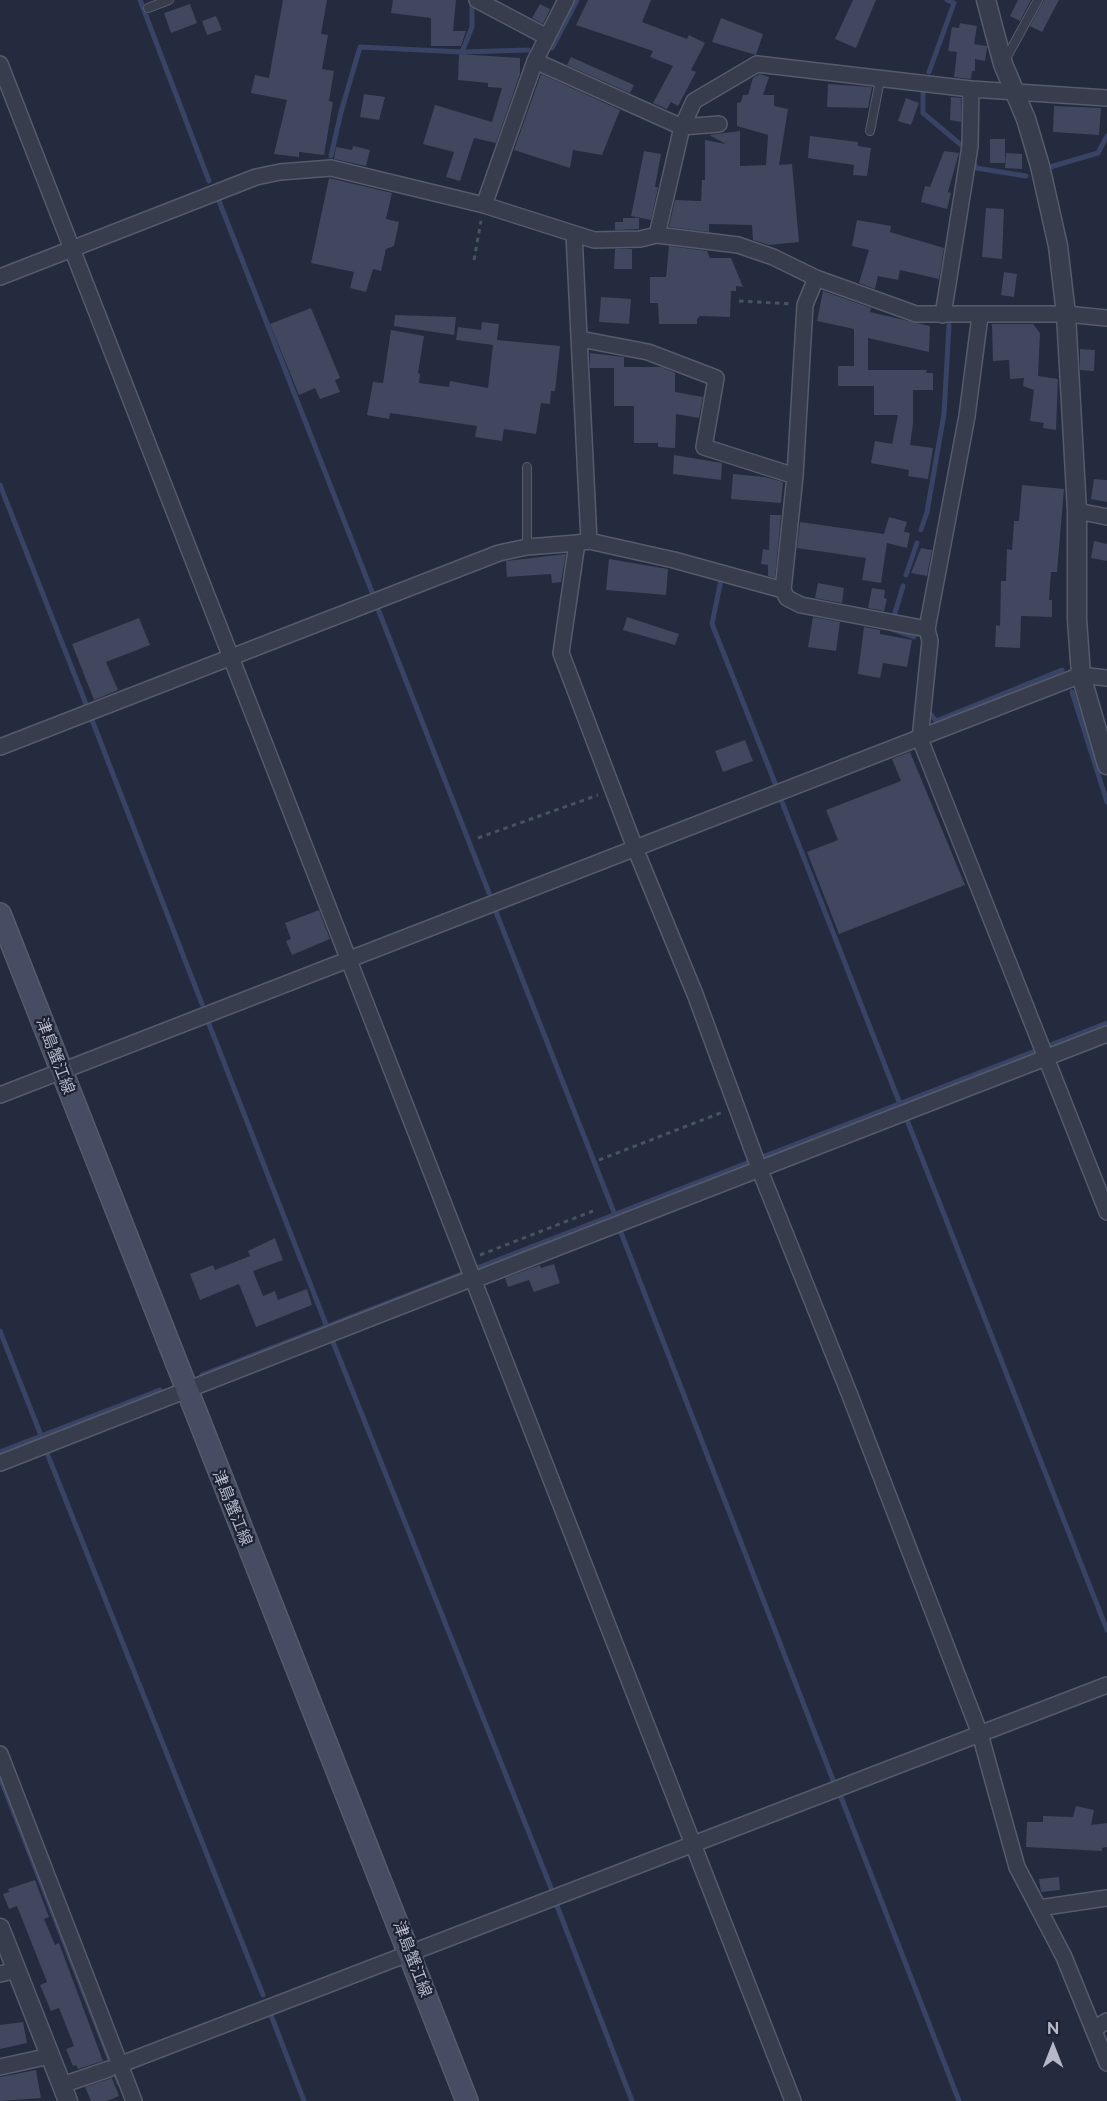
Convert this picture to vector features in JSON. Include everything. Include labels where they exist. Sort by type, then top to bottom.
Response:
[{"type":"main road","name":"津島蟹江線","points":[[0,914],[185,1390],[410,1952],[467,2101]]},
{"type":"street","points":[[477,0],[547,37]]},
{"type":"street","points":[[484,204],[535,61],[566,0]]},
{"type":"street","points":[[986,0],[1004,64],[1026,119],[1050,201],[1066,314],[1077,511],[1077,619],[1081,675],[1107,765]]},
{"type":"street","points":[[535,61],[682,127],[719,124]]},
{"type":"street","points":[[0,64],[794,2101]]},
{"type":"street","points":[[657,235],[682,127],[694,101],[757,64],[971,89],[1107,98]]},
{"type":"street","points":[[943,315],[970,146],[971,89]]},
{"type":"street","points":[[0,277],[256,177],[280,172],[331,168],[484,204],[594,240],[640,239],[657,235],[738,245],[772,256],[816,278],[916,314],[980,316],[1066,314],[1107,318]]},
{"type":"street","points":[[574,234],[580,339],[583,542],[561,653],[612,790],[695,994],[753,1153],[845,1382],[980,1734],[1017,1867],[1100,2025],[1107,2063]]},
{"type":"street","points":[[816,278],[805,305],[795,476],[783,590],[787,598],[801,605],[927,629]]},
{"type":"street","points":[[980,316],[967,416],[927,629],[930,641],[920,739],[1107,1212]]},
{"type":"street","points":[[580,339],[648,352],[716,378],[704,447],[795,476]]},
{"type":"street","points":[[1077,511],[1107,518]]},
{"type":"street","points":[[0,747],[499,553],[527,547],[583,542],[674,560],[783,590]]},
{"type":"street","points":[[0,1095],[349,957],[920,739],[1081,675],[1107,678]]},
{"type":"street","points":[[0,1463],[185,1390],[471,1271],[759,1168],[1043,1050],[1107,1034]]},
{"type":"street","points":[[0,1928],[8,1972],[50,2056],[65,2093],[114,2067],[1107,1685]]},
{"type":"street","points":[[0,1754],[114,2067],[134,2101]]},
{"type":"street","points":[[1039,1908],[1107,1898]]},
{"type":"street","points":[[0,2067],[50,2056]]},
{"type":"lane","points":[[148,8],[170,0]]},
{"type":"lane","points":[[1004,64],[1038,0]]},
{"type":"lane","points":[[870,132],[880,80]]},
{"type":"lane","points":[[527,467],[527,547]]},
{"type":"path","points":[[474,260],[484,204]]},
{"type":"path","points":[[739,301],[805,305]]},
{"type":"path","points":[[478,838],[612,790]]},
{"type":"path","points":[[598,1160],[736,1107]]},
{"type":"path","points":[[471,1271],[593,1211]]},
{"type":"building","points":[[283,0],[327,0],[321,34],[328,35],[322,69],[334,71],[329,101],[333,102],[324,155],[299,152],[299,157],[274,154],[287,100],[251,93],[255,75],[269,78]]},
{"type":"building","points":[[393,0],[456,0],[453,31],[466,31],[461,46],[431,46],[431,18],[391,13]]},
{"type":"building","points":[[588,0],[651,0],[642,22],[687,39],[689,35],[705,43],[691,70],[696,72],[678,106],[671,102],[667,109],[653,103],[673,66],[650,57],[653,51],[576,25]]},
{"type":"building","points":[[853,0],[876,0],[856,48],[835,39]]},
{"type":"building","points":[[1018,0],[1031,0],[1020,21],[1010,16]]},
{"type":"building","points":[[1044,0],[1059,0],[1042,32],[1030,26]]},
{"type":"building","points":[[190,4],[197,23],[171,33],[164,13]]},
{"type":"building","points":[[540,4],[550,9],[543,24],[532,18]]},
{"type":"building","points":[[216,16],[222,30],[207,35],[202,21]]},
{"type":"building","points":[[721,18],[763,34],[756,55],[712,42]]},
{"type":"building","points":[[960,23],[977,26],[974,44],[987,46],[985,61],[975,59],[975,71],[972,71],[971,79],[954,77],[957,52],[948,51],[952,27],[959,28]]},
{"type":"building","points":[[459,54],[520,58],[520,74],[496,143],[474,138],[460,181],[446,177],[454,152],[423,144],[435,105],[492,122],[502,88],[488,87],[488,83],[458,80]]},
{"type":"building","points":[[571,57],[634,85],[630,93],[567,65]]},
{"type":"building","points":[[541,74],[620,110],[602,155],[573,150],[570,168],[514,150]]},
{"type":"building","points":[[760,74],[769,77],[763,95],[774,95],[774,106],[788,109],[779,165],[792,164],[799,242],[769,245],[753,240],[752,225],[709,224],[709,232],[669,227],[675,200],[701,201],[702,180],[705,180],[705,140],[726,144],[709,135],[740,131],[740,166],[766,165],[768,135],[737,126],[737,103],[741,102],[743,95],[748,95],[753,78]]},
{"type":"building","points":[[828,84],[872,87],[868,108],[827,107]]},
{"type":"building","points":[[364,94],[385,97],[379,120],[360,117]]},
{"type":"building","points":[[951,97],[961,98],[961,122],[950,120]]},
{"type":"building","points":[[906,98],[919,103],[911,125],[898,121]]},
{"type":"building","points":[[1054,106],[1101,108],[1099,135],[1053,132]]},
{"type":"building","points":[[810,136],[858,142],[858,146],[871,148],[867,176],[853,175],[854,165],[808,158]]},
{"type":"building","points":[[990,139],[1005,139],[1005,163],[990,163]]},
{"type":"building","points":[[353,146],[370,150],[366,166],[334,159],[336,147],[352,150]]},
{"type":"building","points":[[644,151],[661,154],[655,187],[658,187],[651,220],[631,216]]},
{"type":"building","points":[[944,151],[959,153],[948,192],[951,193],[947,209],[921,202],[925,186],[930,187]]},
{"type":"building","points":[[1006,153],[1022,154],[1022,169],[1005,168]]},
{"type":"building","points":[[329,178],[392,193],[386,219],[399,222],[394,246],[386,249],[381,271],[373,269],[366,292],[350,288],[354,272],[311,263]]},
{"type":"building","points":[[986,208],[1004,209],[1002,259],[982,257]]},
{"type":"building","points":[[623,218],[639,218],[639,229],[615,230],[615,222],[623,222]]},
{"type":"building","points":[[857,220],[891,226],[890,232],[944,248],[939,279],[900,270],[898,280],[878,276],[875,289],[859,283],[869,250],[852,246]]},
{"type":"building","points":[[669,246],[707,251],[710,258],[731,258],[743,287],[736,286],[736,291],[731,291],[730,317],[700,316],[697,324],[659,324],[658,303],[650,303],[650,277],[666,277]]},
{"type":"building","points":[[615,249],[632,249],[632,269],[614,269]]},
{"type":"building","points":[[1004,272],[1017,274],[1014,297],[1001,295]]},
{"type":"building","points":[[823,291],[871,308],[870,312],[930,326],[929,352],[868,338],[868,370],[927,370],[926,373],[933,373],[933,390],[913,390],[913,424],[910,445],[933,448],[928,479],[908,476],[909,470],[871,463],[875,441],[892,444],[898,415],[874,415],[874,386],[838,386],[838,366],[854,366],[854,329],[817,321]]},
{"type":"building","points":[[601,297],[631,299],[629,324],[599,322]]},
{"type":"building","points":[[311,308],[340,378],[335,380],[340,392],[320,399],[315,388],[299,395],[270,324]]},
{"type":"building","points":[[395,315],[456,317],[454,335],[394,326]]},
{"type":"building","points":[[482,322],[499,324],[497,340],[560,346],[555,391],[551,391],[550,404],[541,403],[536,434],[504,429],[502,441],[475,437],[477,426],[390,413],[389,419],[367,415],[373,382],[383,383],[391,330],[424,336],[418,373],[420,374],[419,383],[449,387],[450,381],[488,388],[493,345],[456,340],[458,327],[481,330]]},
{"type":"building","points":[[992,324],[1033,324],[1040,333],[1038,376],[1058,379],[1056,430],[1043,428],[1044,423],[1030,421],[1034,390],[1023,386],[1024,378],[1010,379],[1009,360],[993,361]]},
{"type":"building","points":[[1080,349],[1095,350],[1094,371],[1080,370]]},
{"type":"building","points":[[590,353],[624,357],[624,367],[661,367],[675,373],[675,392],[703,397],[699,418],[676,414],[675,448],[658,447],[658,443],[634,443],[634,406],[614,406],[614,368],[590,368]]},
{"type":"building","points":[[674,455],[722,463],[721,480],[673,474]]},
{"type":"building","points":[[733,474],[765,477],[783,482],[781,503],[731,499]]},
{"type":"building","points":[[1094,479],[1107,480],[1107,502],[1091,499]]},
{"type":"building","points":[[1022,485],[1064,489],[1057,572],[1051,572],[1049,600],[1052,600],[1052,617],[1021,616],[1020,648],[995,647],[996,625],[1000,626],[1001,581],[1006,581],[1007,549],[1012,550],[1014,521],[1019,521]]},
{"type":"building","points":[[770,515],[781,515],[775,578],[768,576],[768,565],[761,564],[763,549],[769,550]]},
{"type":"building","points":[[889,517],[907,522],[904,532],[910,533],[907,548],[887,543],[881,583],[862,580],[866,558],[797,548],[800,522],[884,534]]},
{"type":"building","points":[[1094,541],[1107,544],[1107,561],[1091,558]]},
{"type":"building","points":[[921,548],[932,550],[927,576],[911,573]]},
{"type":"building","points":[[566,554],[561,582],[552,583],[551,574],[507,577],[506,561]]},
{"type":"building","points":[[609,559],[668,569],[666,595],[606,590]]},
{"type":"building","points":[[818,583],[844,588],[842,603],[815,598]]},
{"type":"building","points":[[872,588],[885,590],[884,598],[887,599],[884,611],[868,608]]},
{"type":"building","points":[[627,617],[679,634],[675,645],[623,630]]},
{"type":"building","points":[[813,617],[840,622],[836,651],[808,647]]},
{"type":"building","points":[[139,618],[150,645],[106,662],[118,690],[94,700],[72,644]]},
{"type":"building","points":[[864,627],[880,630],[880,634],[912,640],[907,667],[883,663],[880,678],[858,674]]},
{"type":"building","points":[[745,740],[753,761],[723,772],[715,751]]},
{"type":"building","points":[[910,752],[965,885],[839,934],[807,852],[838,840],[826,810],[901,781],[892,759]]},
{"type":"building","points":[[319,910],[330,939],[292,955],[286,941],[291,939],[285,923]]},
{"type":"building","points":[[275,1238],[283,1260],[253,1271],[263,1296],[275,1291],[278,1300],[307,1289],[312,1305],[256,1327],[239,1284],[200,1300],[190,1274],[213,1265],[215,1270],[250,1256],[248,1251]]},
{"type":"building","points":[[554,1264],[560,1283],[534,1292],[529,1280],[508,1287],[505,1278],[540,1265],[541,1268]]},
{"type":"building","points":[[1076,1806],[1094,1810],[1091,1825],[1107,1823],[1107,1847],[1102,1848],[1102,1851],[1026,1847],[1027,1822],[1043,1822],[1043,1816],[1073,1817]]},
{"type":"building","points":[[1059,1877],[1060,1890],[1041,1892],[1039,1879]]},
{"type":"building","points":[[35,1880],[49,1917],[44,1919],[55,1945],[59,1943],[103,2061],[78,2069],[76,2065],[73,2066],[66,2049],[74,2046],[59,2008],[51,2011],[40,1985],[47,1982],[17,1906],[9,1909],[3,1894],[9,1892],[8,1889]]},
{"type":"building","points":[[23,2022],[27,2043],[0,2049],[0,2025]]},
{"type":"building","points":[[36,2070],[41,2098],[0,2101],[0,2077]]},
{"type":"building","points":[[112,2078],[119,2096],[107,2101],[91,2101],[85,2087]]},
{"type":"waterway","points":[[140,0],[209,181]]},
{"type":"waterway","points":[[552,48],[577,0]]},
{"type":"waterway","points":[[929,72],[954,3],[947,0]]},
{"type":"waterway","points":[[462,52],[472,27],[472,6]]},
{"type":"waterway","points":[[331,156],[360,47],[462,52],[528,50]]},
{"type":"waterway","points":[[923,93],[923,113],[966,149]]},
{"type":"waterway","points":[[1050,167],[1098,153],[1107,136]]},
{"type":"waterway","points":[[973,158],[976,168],[1026,176]]},
{"type":"waterway","points":[[219,201],[372,592]]},
{"type":"waterway","points":[[921,530],[927,512],[944,414],[949,325]]},
{"type":"waterway","points":[[0,485],[86,704]]},
{"type":"waterway","points":[[906,575],[917,543]]},
{"type":"waterway","points":[[721,580],[712,624],[775,783]]},
{"type":"waterway","points":[[895,613],[903,586]]},
{"type":"waterway","points":[[378,609],[489,893]]},
{"type":"waterway","points":[[894,630],[914,637]]},
{"type":"waterway","points":[[929,712],[936,721],[1062,670]]},
{"type":"waterway","points":[[1072,692],[1107,802]]},
{"type":"waterway","points":[[92,720],[202,1004]]},
{"type":"waterway","points":[[782,802],[900,1104]]},
{"type":"waterway","points":[[496,912],[615,1215]]},
{"type":"waterway","points":[[202,1375],[1107,1023]]},
{"type":"waterway","points":[[209,1024],[327,1327]]},
{"type":"waterway","points":[[907,1120],[1107,1630]]},
{"type":"waterway","points":[[620,1230],[833,1780]]},
{"type":"waterway","points":[[0,1331],[42,1438]]},
{"type":"waterway","points":[[333,1342],[551,1888]]},
{"type":"waterway","points":[[0,1452],[160,1390]]},
{"type":"waterway","points":[[47,1453],[263,1995]]},
{"type":"waterway","points":[[0,1777],[119,2083]]},
{"type":"waterway","points":[[841,1797],[959,2101]]},
{"type":"waterway","points":[[556,1903],[632,2101]]},
{"type":"waterway","points":[[271,2015],[304,2101]]}]
